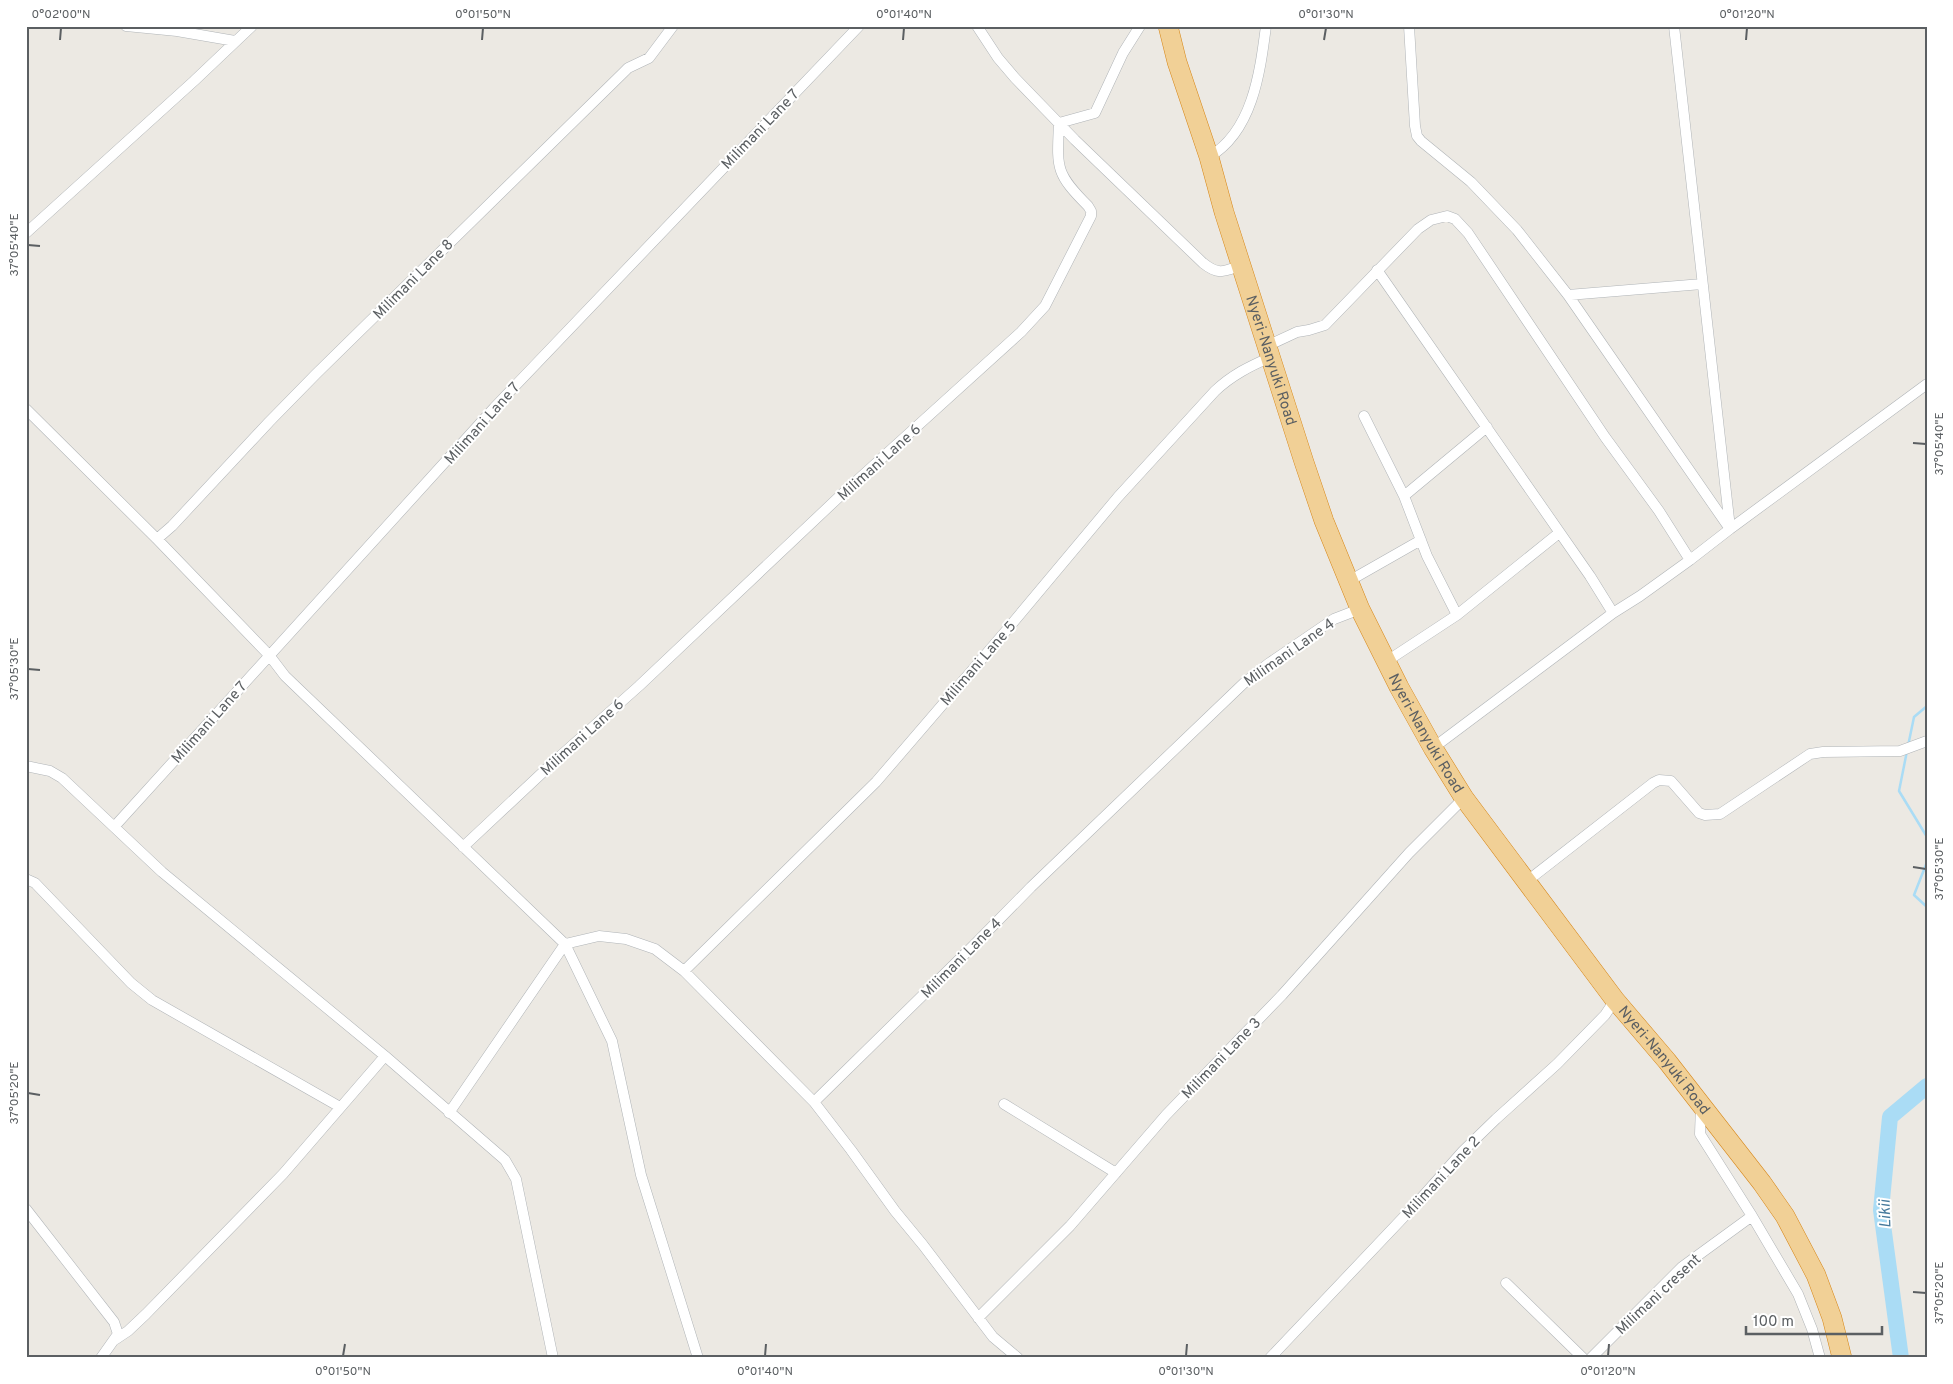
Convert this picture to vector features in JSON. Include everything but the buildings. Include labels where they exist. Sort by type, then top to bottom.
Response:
[{"type":"highway","name":"Nyeri-Nanyuki Road","points":[[1168,26],[1177,62],[1210,157],[1224,212],[1324,521],[1360,609],[1399,687],[1464,798],[1615,1000],[1667,1061],[1762,1183],[1785,1216],[1816,1274],[1832,1318],[1842,1358]]},
{"type":"street","points":[[126,26],[177,31],[235,41]]},
{"type":"street","points":[[26,233],[252,26]]},
{"type":"street","name":"Milimani Lane 8","points":[[157,540],[303,388],[628,68],[649,58],[673,26]]},
{"type":"street","name":"Milimani Lane 7","points":[[114,827],[494,408],[858,26]]},
{"type":"street","points":[[977,26],[1007,68],[1059,123],[1209,268],[1213,271],[1223,272],[1242,265]]},
{"type":"street","points":[[1059,123],[1096,113],[1123,53],[1140,26]]},
{"type":"street","points":[[1210,157],[1225,147],[1243,120],[1258,80],[1266,26]]},
{"type":"street","points":[[1409,26],[1417,136],[1430,150],[1471,182],[1517,230],[1568,295],[1730,529]]},
{"type":"street","points":[[1674,26],[1730,529]]},
{"type":"street","name":"Milimani Lane 6","points":[[463,846],[653,673],[840,496],[1002,350],[1039,312],[1051,295],[1091,216],[1088,206],[1061,175],[1058,153],[1059,123]]},
{"type":"street","name":"Milimani Lane 5","points":[[684,971],[876,782],[1118,497],[1215,390],[1296,332],[1309,330],[1325,324],[1418,229],[1431,220],[1447,216],[1455,219],[1468,233],[1604,438],[1659,511],[1690,560]]},
{"type":"street","points":[[1377,270],[1590,576],[1613,613]]},
{"type":"street","points":[[1568,295],[1609,290],[1702,284]]},
{"type":"street","points":[[1433,748],[1613,613],[1690,560],[1927,384]]},
{"type":"street","points":[[26,409],[269,655],[297,688],[565,944],[612,1041],[641,1175],[698,1358]]},
{"type":"street","points":[[1364,416],[1404,496],[1421,540],[1457,615]]},
{"type":"street","points":[[1404,496],[1487,427]]},
{"type":"street","points":[[1387,661],[1457,615],[1559,533]]},
{"type":"street","points":[[1349,581],[1421,540]]},
{"type":"street","name":"Milimani Lane 4","points":[[814,1102],[975,944],[1030,887],[1244,683],[1268,664],[1334,619],[1360,609]]},
{"type":"street","points":[[1526,882],[1634,796],[1659,780],[1670,781],[1699,813],[1714,815],[1720,814],[1810,754],[1823,752],[1900,751],[1927,741]]},
{"type":"street","points":[[26,766],[50,771],[62,778],[162,872],[385,1056],[448,1113],[505,1160],[513,1172],[553,1358]]},
{"type":"street","name":"Milimani Lane 3","points":[[978,1318],[1070,1226],[1166,1115],[1295,981],[1409,853],[1464,798]]},
{"type":"street","points":[[26,879],[35,884],[131,983],[152,1000],[340,1107]]},
{"type":"street","points":[[448,1113],[565,944],[599,936],[626,939],[655,949],[684,971],[814,1102],[978,1318],[993,1336],[1018,1358]]},
{"type":"street","name":"Milimani Lane 2","points":[[1270,1358],[1416,1204],[1463,1151],[1556,1064],[1605,1015],[1615,1000]]},
{"type":"street","points":[[116,1339],[128,1332],[283,1174],[385,1056]]},
{"type":"street","points":[[1004,1104],[1116,1173]]},
{"type":"street","points":[[1701,1105],[1700,1134],[1752,1216],[1798,1294],[1812,1329],[1820,1358]]},
{"type":"street","points":[[26,1209],[108,1313],[118,1334],[102,1358]]},
{"type":"street","name":"Milimani cresent","points":[[1591,1358],[1682,1267],[1752,1216]]},
{"type":"street","points":[[1506,1283],[1583,1358]]},
{"type":"waterway","points":[[1908,746],[1914,717],[1927,706]]},
{"type":"waterway","points":[[1907,751],[1899,791],[1927,837]]},
{"type":"waterway","points":[[1927,862],[1914,895],[1927,907]]},
{"type":"waterway","name":"Likii","points":[[1901,1358],[1881,1210],[1890,1117],[1927,1086]]}]
